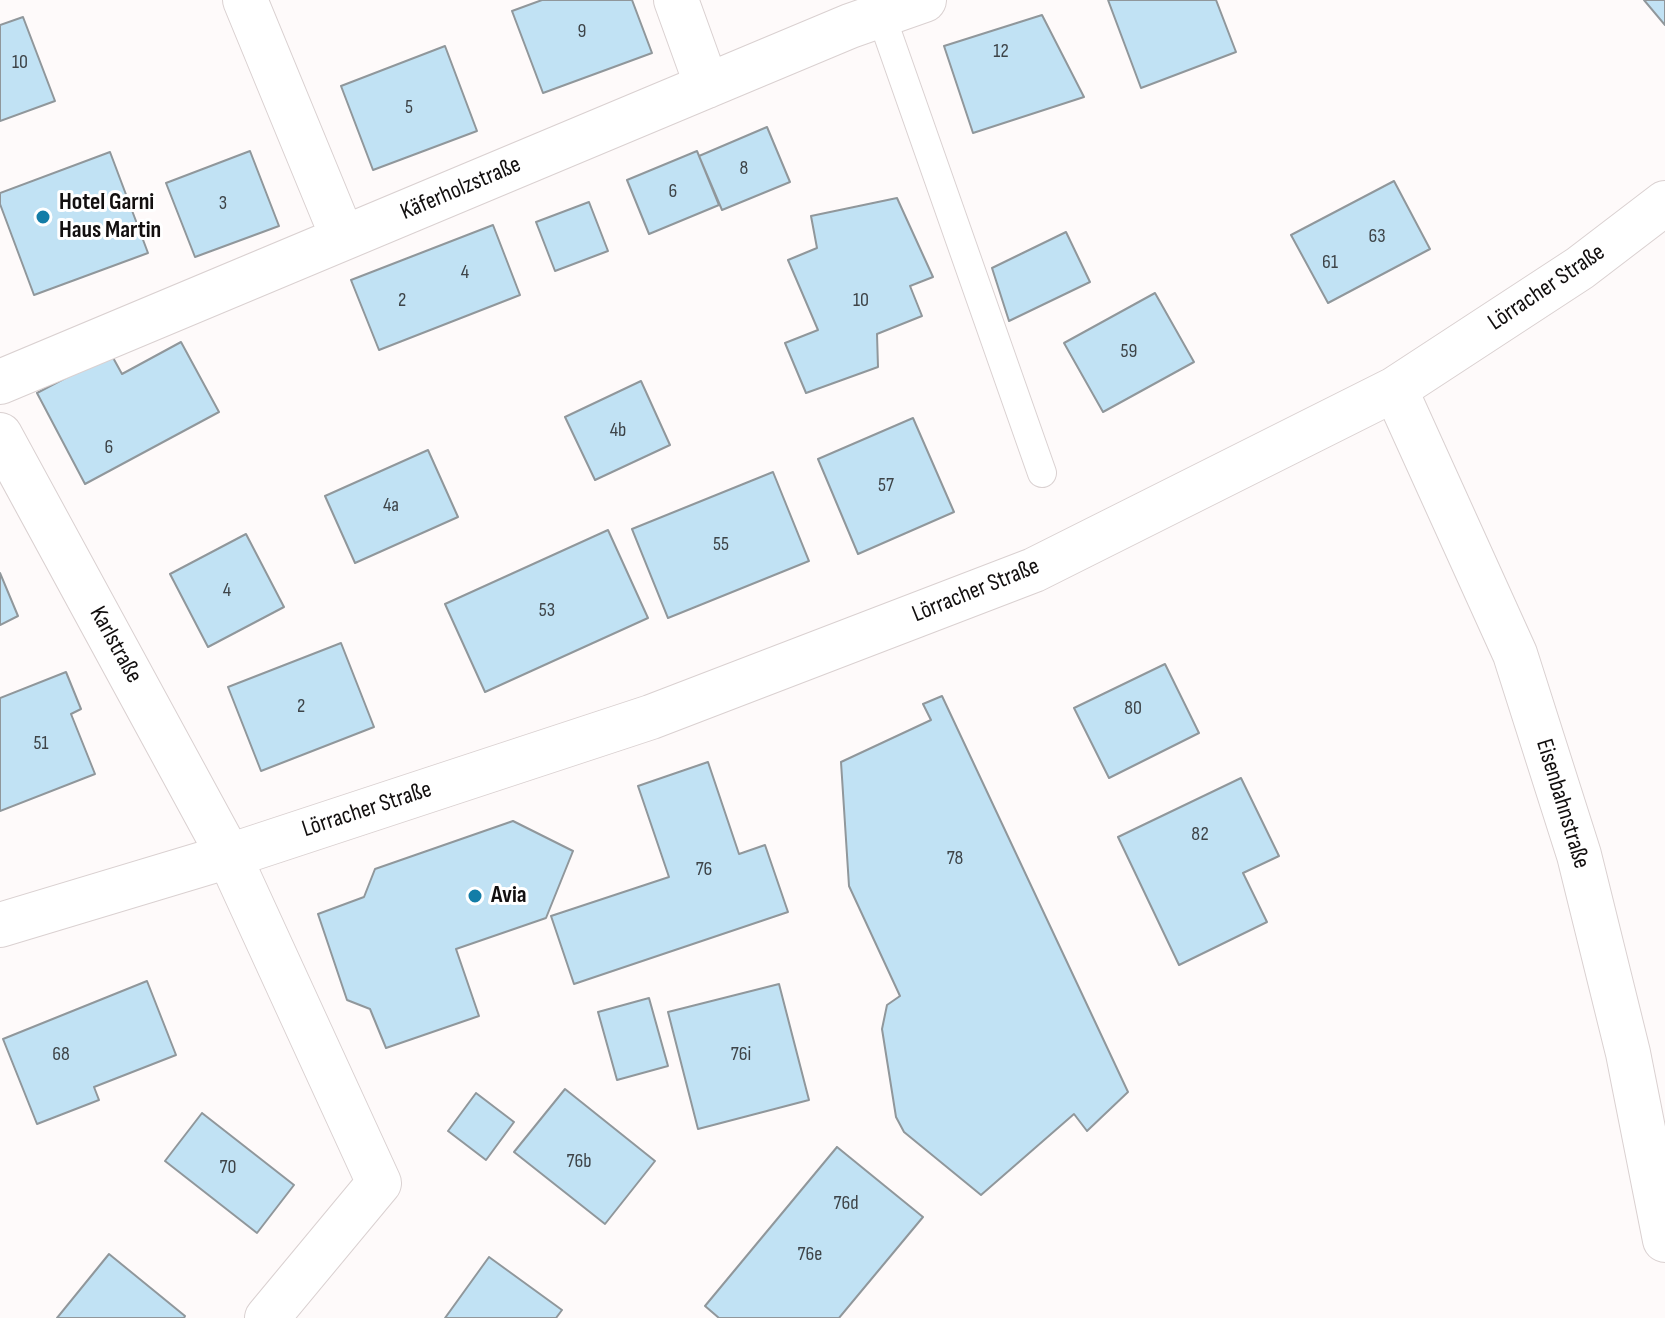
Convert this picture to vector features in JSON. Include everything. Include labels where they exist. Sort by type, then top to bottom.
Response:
[{"type":"street","points":[[245,0],[343,238]]},
{"type":"street","points":[[676,0],[707,86]]},
{"type":"street","name":"Käferholzstraße","points":[[0,382],[850,26],[924,0]]},
{"type":"street","name":"Lörracher Straße","points":[[0,925],[229,856],[651,717],[1034,570],[1395,389],[1580,268],[1665,203]]},
{"type":"street","name":"Eisenbahnstraße","points":[[1395,389],[1515,654],[1579,855],[1628,1053],[1665,1240]]},
{"type":"street","name":"Karlstraße","points":[[0,435],[229,856]]},
{"type":"street","points":[[229,856],[379,1183],[267,1318]]},
{"type":"lane","points":[[881,15],[1042,473]]},
{"type":"building","points":[[542,0],[632,0],[652,53],[543,93],[512,11]]},
{"type":"building","points":[[1108,0],[1216,0],[1236,52],[1141,88]]},
{"type":"building","points":[[1644,0],[1665,0],[1665,25]]},
{"type":"building","points":[[1042,15],[1084,97],[973,133],[944,46]]},
{"type":"building","points":[[23,17],[55,101],[0,121],[0,25]]},
{"type":"building","points":[[445,46],[477,131],[373,170],[341,86]]},
{"type":"building","points":[[767,127],[790,182],[722,210],[699,156]]},
{"type":"building","points":[[250,151],[279,226],[195,257],[166,183]]},
{"type":"building","points":[[697,151],[719,205],[649,234],[627,180]]},
{"type":"building","points":[[110,152],[148,253],[34,295],[0,204],[0,193]]},
{"type":"building","points":[[1394,181],[1430,249],[1328,303],[1291,235]]},
{"type":"building","points":[[897,198],[933,277],[910,286],[922,316],[877,334],[878,367],[806,393],[785,343],[818,330],[788,260],[817,248],[811,216]]},
{"type":"building","points":[[589,202],[608,251],[555,271],[536,222]]},
{"type":"building","points":[[493,225],[520,295],[379,350],[351,280]]},
{"type":"building","points":[[1066,232],[1090,282],[1009,321],[992,268]]},
{"type":"building","points":[[1155,293],[1194,362],[1103,412],[1064,343]]},
{"type":"building","points":[[181,342],[219,412],[85,484],[37,393],[111,354],[122,374]]},
{"type":"building","points":[[641,381],[670,445],[595,480],[565,417]]},
{"type":"building","points":[[913,418],[954,512],[858,554],[818,459]]},
{"type":"building","points":[[428,450],[458,517],[355,563],[325,496]]},
{"type":"building","points":[[773,472],[809,561],[668,618],[632,529]]},
{"type":"building","points":[[608,530],[648,618],[485,692],[445,604]]},
{"type":"building","points":[[246,534],[284,607],[208,647],[170,574]]},
{"type":"building","points":[[0,573],[18,616],[0,625]]},
{"type":"building","points":[[341,643],[374,727],[261,771],[228,687]]},
{"type":"building","points":[[1165,664],[1199,733],[1109,778],[1074,708]]},
{"type":"building","points":[[66,672],[81,709],[71,714],[95,774],[0,811],[0,698]]},
{"type":"building","points":[[942,696],[1128,1092],[1087,1131],[1074,1114],[981,1195],[904,1132],[896,1117],[882,1029],[887,1005],[900,996],[849,886],[841,762],[931,720],[923,704]]},
{"type":"building","points":[[708,762],[739,854],[765,845],[788,912],[574,984],[551,916],[669,877],[638,786]]},
{"type":"building","points":[[1241,778],[1279,856],[1243,873],[1267,922],[1179,965],[1118,837]]},
{"type":"building","points":[[513,821],[573,851],[546,918],[456,949],[479,1016],[386,1048],[370,1009],[347,1000],[318,914],[364,897],[375,869]]},
{"type":"building","points":[[147,981],[176,1055],[94,1087],[99,1100],[37,1124],[3,1039]]},
{"type":"building","points":[[779,984],[809,1100],[698,1129],[668,1012]]},
{"type":"building","points":[[649,998],[668,1066],[617,1080],[598,1012]]},
{"type":"building","points":[[565,1089],[655,1161],[605,1224],[514,1152]]},
{"type":"building","points":[[476,1093],[514,1122],[486,1160],[448,1131]]},
{"type":"building","points":[[202,1113],[294,1185],[257,1233],[165,1161]]},
{"type":"building","points":[[837,1147],[923,1217],[839,1318],[719,1318],[705,1306]]},
{"type":"building","points":[[109,1254],[185,1316],[184,1318],[57,1318]]},
{"type":"building","points":[[489,1257],[562,1310],[556,1318],[445,1318]]},
{"type":"place","name":"Hotel Garni Haus Martin","points":[[43,217]]},
{"type":"place","name":"Avia","points":[[475,896]]}]
